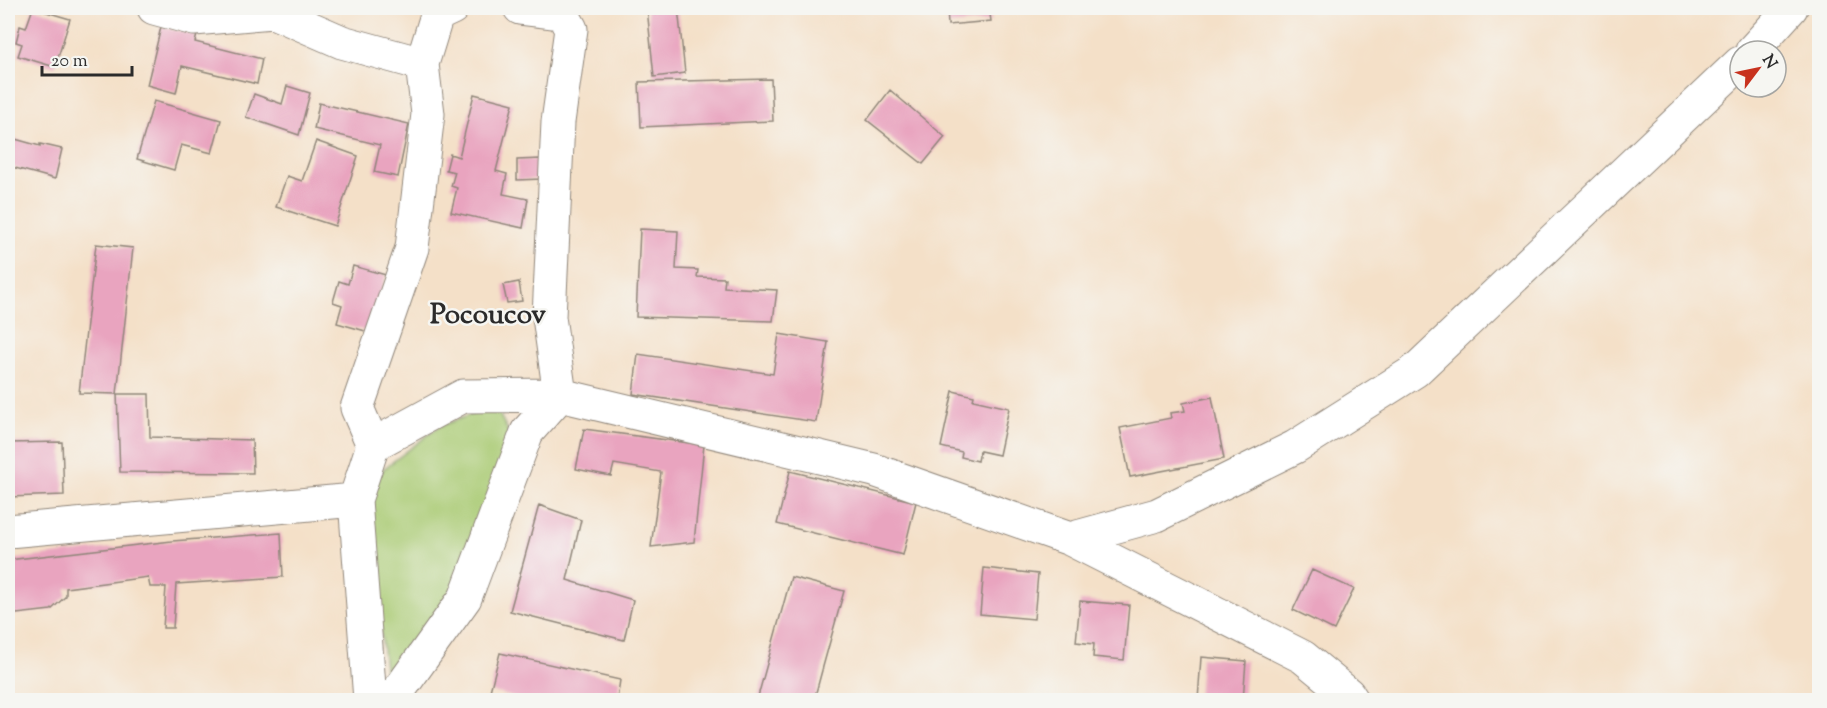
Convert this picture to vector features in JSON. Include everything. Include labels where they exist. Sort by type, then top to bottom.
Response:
[{"type":"street","points":[[154,8],[194,19],[273,12],[342,42],[422,64]]},
{"type":"street","points":[[370,700],[355,500],[373,445],[357,408],[412,248],[428,114],[422,64],[437,15],[452,8]]},
{"type":"street","points":[[392,700],[465,598],[527,432],[560,395],[549,317],[558,122],[572,29],[562,13],[520,8]]},
{"type":"street","points":[[1763,39],[1791,8]]},
{"type":"street","points":[[1070,539],[1157,515],[1295,447],[1415,370],[1728,74]]},
{"type":"street","points":[[373,445],[463,396],[560,395],[874,470],[1070,539],[1303,657],[1348,694],[1352,700]]},
{"type":"street","points":[[8,531],[355,500]]},
{"type":"green space","points":[[497,410],[508,431],[508,461],[459,596],[393,680],[386,676],[366,504],[382,470],[440,426],[478,412]]},
{"type":"building","points":[[33,8],[70,19],[55,67],[18,56],[22,44],[16,42],[20,26],[26,28]]},
{"type":"building","points":[[647,8],[678,8],[685,73],[654,77]]},
{"type":"building","points":[[947,8],[989,8],[991,21],[948,25]]},
{"type":"building","points":[[161,27],[197,35],[195,42],[262,59],[257,84],[182,66],[176,93],[147,85]]},
{"type":"building","points":[[771,79],[773,121],[641,127],[639,82]]},
{"type":"building","points":[[287,86],[310,93],[299,135],[246,117],[254,94],[282,104]]},
{"type":"building","points":[[890,90],[945,137],[923,164],[867,120]]},
{"type":"building","points":[[474,94],[513,104],[496,171],[507,174],[503,194],[528,199],[523,228],[451,212],[457,188],[451,186],[455,172],[446,170],[450,154],[459,157]]},
{"type":"building","points":[[154,101],[221,120],[212,153],[181,145],[174,170],[137,159]]},
{"type":"building","points":[[319,103],[409,124],[398,177],[374,172],[380,145],[314,129]]},
{"type":"building","points":[[8,137],[40,146],[40,144],[62,149],[55,179],[8,166]]},
{"type":"building","points":[[316,141],[358,156],[335,226],[276,207],[287,176],[302,181]]},
{"type":"building","points":[[541,159],[542,179],[517,180],[517,160]]},
{"type":"building","points":[[640,229],[678,231],[676,269],[698,270],[697,277],[725,278],[724,287],[777,290],[773,321],[636,317]]},
{"type":"building","points":[[96,244],[133,248],[117,394],[79,393]]},
{"type":"building","points":[[353,266],[386,275],[369,332],[337,323],[342,305],[333,302],[339,281],[348,284]]},
{"type":"building","points":[[519,282],[522,301],[507,303],[503,285]]},
{"type":"building","points":[[779,334],[828,342],[816,422],[633,394],[638,354],[773,374]]},
{"type":"building","points":[[953,391],[974,396],[973,400],[1009,408],[999,455],[980,451],[978,461],[961,457],[962,452],[941,447]]},
{"type":"building","points":[[117,394],[149,394],[150,437],[252,440],[253,473],[120,472]]},
{"type":"building","points":[[1212,397],[1224,459],[1130,477],[1120,428],[1171,418],[1170,413],[1185,411],[1183,403]]},
{"type":"building","points":[[584,429],[704,445],[694,542],[651,547],[661,472],[614,464],[611,476],[576,469]]},
{"type":"building","points":[[62,442],[64,495],[8,497],[8,443]]},
{"type":"building","points":[[790,471],[916,502],[903,555],[777,524]]},
{"type":"building","points":[[539,505],[581,520],[567,580],[633,600],[624,640],[510,611]]},
{"type":"building","points":[[281,533],[283,577],[176,584],[173,628],[163,628],[166,587],[150,587],[148,577],[66,588],[66,596],[51,610],[8,615],[8,560],[172,541]]},
{"type":"building","points":[[984,568],[1038,574],[1034,619],[980,614]]},
{"type":"building","points":[[1312,570],[1354,589],[1334,630],[1293,610]]},
{"type":"building","points":[[791,577],[844,591],[814,700],[757,700]]},
{"type":"building","points":[[1080,601],[1129,605],[1124,660],[1093,657],[1094,644],[1076,642]]},
{"type":"building","points":[[500,653],[620,680],[617,700],[520,700],[490,691]]},
{"type":"building","points":[[1201,657],[1246,661],[1243,700],[1198,700]]},
{"type":"district","name":"Pocoucov","points":[[488,316]]}]
